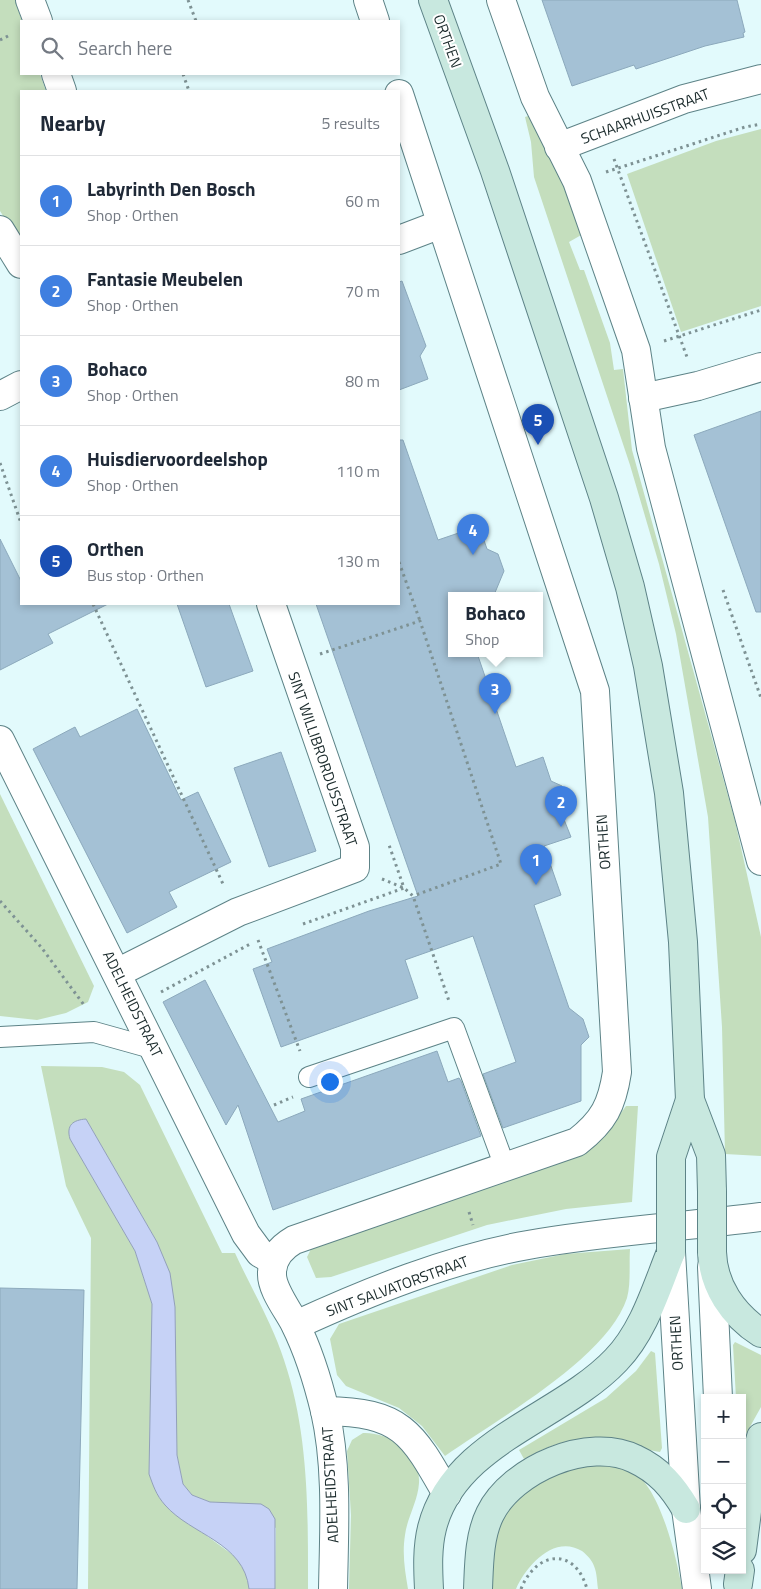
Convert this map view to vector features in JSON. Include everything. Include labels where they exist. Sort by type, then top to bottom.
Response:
[{"type":"main road","name":"ORTHEN","points":[[433,0],[495,171],[604,498],[630,587],[648,666],[669,793],[683,942],[690,1100],[711,1155],[712,1260]]},
{"type":"main road","name":"ORTHEN","points":[[671,1252],[671,1157],[690,1100]]},
{"type":"main road","points":[[429,1589],[428,1560],[432,1528],[447,1494],[460,1475],[487,1451],[577,1393],[617,1359],[637,1333],[671,1252]]},
{"type":"main road","points":[[712,1260],[719,1286],[732,1308],[761,1333]]},
{"type":"main road","points":[[745,1529],[753,1465],[761,1437]]},
{"type":"main road","points":[[478,1589],[481,1551],[490,1514],[502,1496],[519,1479],[558,1460],[603,1452],[634,1458],[659,1474],[677,1494],[686,1509]]},
{"type":"street","points":[[30,0],[38,20]]},
{"type":"street","points":[[368,0],[375,20]]},
{"type":"street","points":[[501,0],[535,97],[577,181],[636,350],[651,448],[761,861]]},
{"type":"street","points":[[56,75],[62,90]]},
{"type":"street","name":"ORTHEN","points":[[392,75],[397,90]]},
{"type":"street","name":"SCHAARHUISSTRAAT","points":[[559,147],[684,99],[761,79]]},
{"type":"street","name":"ORTHEN","points":[[400,99],[595,691],[599,783],[616,1041],[617,1072],[614,1091],[606,1111],[594,1129],[577,1142],[505,1167]]},
{"type":"street","points":[[400,240],[441,224]]},
{"type":"street","points":[[0,230],[20,262]]},
{"type":"street","points":[[643,398],[698,386],[761,367]]},
{"type":"street","points":[[0,396],[20,386]]},
{"type":"street","name":"SINT WILLIBRORDUSSTRAAT","points":[[117,973],[238,912],[355,868],[355,847],[270,605]]},
{"type":"street","name":"ADELHEIDSTRAAT","points":[[0,740],[246,1234],[260,1253],[274,1261]]},
{"type":"street","points":[[296,1326],[277,1290],[271,1274],[274,1261],[282,1247],[294,1240],[505,1167]]},
{"type":"street","name":"SINT SALVATORSTRAAT","points":[[296,1326],[369,1293],[482,1255],[582,1237],[761,1217]]},
{"type":"street","name":"ORTHEN","points":[[671,1252],[686,1509],[697,1589]]},
{"type":"street","name":"ORTHEN","points":[[712,1260],[718,1394]]},
{"type":"street","name":"ADELHEIDSTRAAT","points":[[296,1326],[325,1411],[332,1466],[334,1514],[333,1589]]},
{"type":"street","points":[[325,1411],[354,1412],[376,1417],[404,1430],[423,1451],[447,1494]]},
{"type":"lane","points":[[309,1077],[454,1028],[505,1167]]},
{"type":"lane","points":[[0,1037],[94,1032],[155,1049]]},
{"type":"path","points":[[188,0],[196,20]]},
{"type":"path","points":[[182,75],[188,90]]},
{"type":"path","points":[[577,181],[746,127],[761,124]]},
{"type":"path","points":[[603,130],[698,386]]},
{"type":"path","points":[[636,350],[761,310]]},
{"type":"path","points":[[0,463],[20,519]]},
{"type":"path","points":[[400,565],[501,864],[413,896]]},
{"type":"path","points":[[93,605],[227,891]]},
{"type":"path","points":[[291,663],[420,622]]},
{"type":"path","points":[[355,868],[404,888],[413,896],[452,1010],[454,1028]]},
{"type":"path","points":[[294,927],[404,888]]},
{"type":"path","points":[[0,901],[40,948],[85,1006],[94,1032]]},
{"type":"path","points":[[134,1007],[267,936]]},
{"type":"path","points":[[258,940],[314,1090],[274,1105]]},
{"type":"path","points":[[460,1183],[482,1255]]},
{"type":"path","points":[[521,1589],[530,1573],[541,1563],[555,1557],[568,1560],[579,1569],[587,1589]]},
{"type":"green space","points":[[0,0],[15,0],[22,20],[20,20],[20,75],[40,75],[46,90],[20,90],[20,242],[0,211]]},
{"type":"green space","points":[[531,115],[562,180],[583,234],[569,242],[580,270],[584,270],[610,343],[614,370],[623,369],[632,450],[735,821],[761,937],[761,1156],[725,1154],[722,1027],[708,817],[676,634],[659,564],[630,465],[534,177],[531,142],[525,117]]},
{"type":"green space","points":[[761,129],[761,306],[681,332],[627,174],[716,141]]},
{"type":"green space","points":[[0,794],[94,986],[88,1002],[66,1013],[37,1020],[0,1016]]},
{"type":"green space","points":[[41,1066],[102,1067],[124,1072],[140,1085],[222,1253],[235,1253],[274,1333],[292,1388],[303,1444],[308,1531],[308,1589],[275,1589],[276,1528],[230,1504],[210,1502],[192,1495],[183,1484],[177,1455],[175,1307],[157,1242],[86,1119],[70,1139],[135,1251],[152,1304],[149,1474],[166,1506],[237,1558],[248,1575],[249,1589],[88,1589],[91,1238],[66,1186]]},
{"type":"green space","points":[[626,1106],[638,1106],[632,1202],[566,1209],[487,1225],[331,1277],[316,1278],[307,1257],[312,1247],[578,1154],[604,1137]]},
{"type":"green space","points":[[630,1249],[627,1298],[616,1321],[597,1343],[548,1386],[445,1456],[422,1426],[399,1408],[346,1386],[337,1375],[330,1339],[339,1324],[512,1265],[565,1254]]},
{"type":"green space","points":[[735,1342],[761,1355],[761,1407],[746,1434],[746,1394],[736,1394],[733,1345]]},
{"type":"green space","points":[[651,1351],[655,1353],[662,1448],[660,1452],[623,1440],[597,1437],[559,1443],[524,1459],[519,1450],[606,1398],[636,1371]]},
{"type":"green space","points":[[363,1433],[383,1436],[402,1446],[415,1462],[418,1472],[418,1490],[404,1542],[404,1562],[408,1589],[349,1589],[351,1515],[347,1451],[352,1440]]},
{"type":"green space","points":[[611,1463],[636,1474],[653,1495],[672,1544],[682,1589],[598,1589],[595,1569],[589,1558],[582,1551],[572,1547],[561,1547],[551,1549],[534,1562],[516,1589],[493,1589],[490,1567],[498,1526],[520,1493],[567,1469]]},
{"type":"water","points":[[86,1119],[157,1242],[170,1273],[175,1307],[177,1455],[183,1484],[192,1495],[210,1502],[261,1504],[269,1509],[275,1519],[275,1589],[249,1589],[245,1573],[237,1560],[215,1541],[176,1515],[165,1505],[153,1486],[149,1474],[152,1304],[135,1251],[70,1139],[69,1130],[72,1124]]},
{"type":"building","points":[[542,0],[737,0],[745,32],[743,33],[744,37],[705,46],[636,69],[634,65],[572,86]]},
{"type":"building","points":[[402,281],[426,346],[420,356],[428,379],[400,390],[400,282]]},
{"type":"building","points":[[761,411],[761,612],[756,612],[694,435]]},
{"type":"building","points":[[400,440],[403,440],[438,540],[479,526],[487,549],[498,554],[504,571],[495,592],[448,592],[448,657],[478,657],[516,767],[543,757],[551,781],[562,786],[568,803],[563,817],[571,837],[544,846],[561,895],[534,905],[569,1008],[583,1019],[589,1037],[581,1045],[581,1101],[503,1128],[483,1074],[516,1062],[473,936],[405,960],[418,998],[281,1047],[253,969],[272,962],[267,949],[369,911],[418,896],[316,605],[400,605]]},
{"type":"building","points":[[0,539],[20,579],[20,605],[106,605],[48,634],[53,643],[0,670]]},
{"type":"building","points":[[177,605],[229,605],[253,671],[206,687]]},
{"type":"building","points":[[137,709],[181,800],[198,792],[231,862],[169,892],[177,907],[127,933],[33,749],[75,727],[80,737]]},
{"type":"building","points":[[281,752],[316,851],[269,867],[234,768]]},
{"type":"building","points":[[205,980],[278,1122],[305,1111],[301,1099],[437,1051],[448,1082],[459,1078],[461,1081],[481,1136],[273,1210],[238,1105],[226,1125],[163,1002]]},
{"type":"building","points":[[0,1288],[84,1290],[77,1589],[0,1589]]},
{"type":"place","name":"Orthen","points":[[538,445]]},
{"type":"place","name":"Huisdiervoordeelshop","points":[[473,555]]},
{"type":"place","name":"Bohaco","points":[[495,714]]},
{"type":"place","name":"Fantasie Meubelen","points":[[561,827]]},
{"type":"place","name":"Labyrinth Den Bosch","points":[[536,885]]}]
